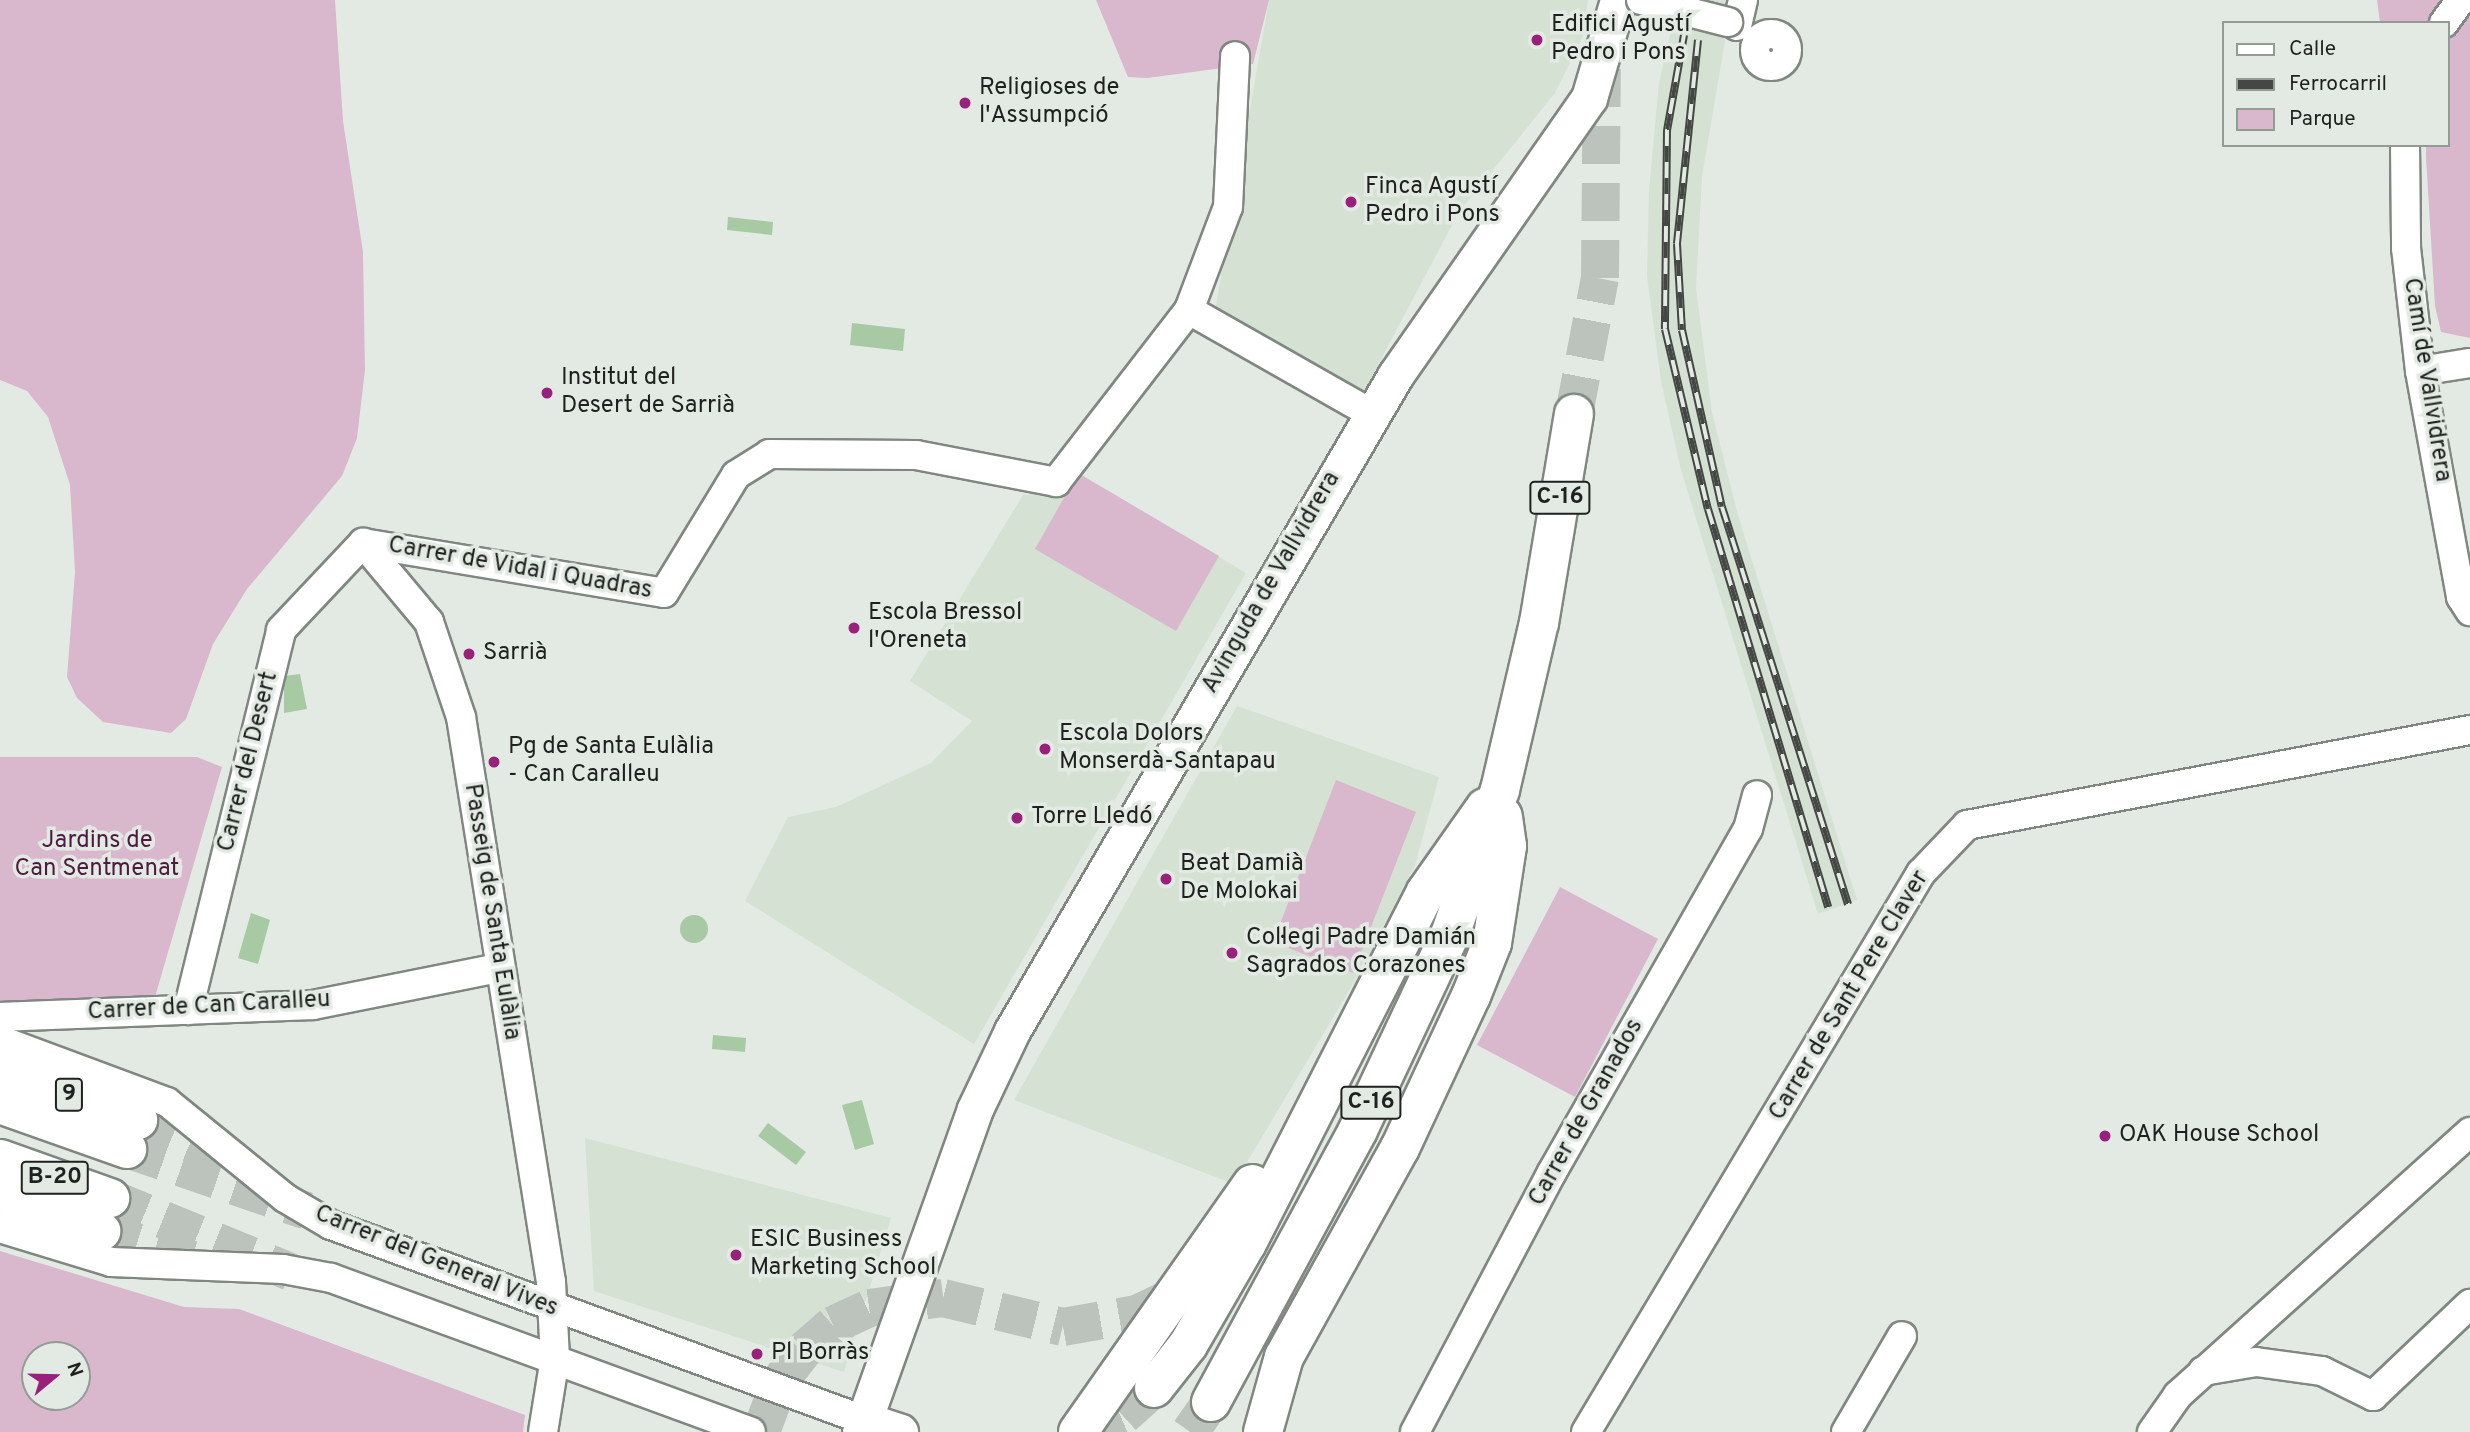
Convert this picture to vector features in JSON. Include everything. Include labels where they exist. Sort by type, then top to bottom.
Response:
[{"type":"highway","name":"C-16","points":[[1211,1402],[1358,1130],[1451,932],[1500,790],[1539,623],[1574,414]]},
{"type":"highway","points":[[1154,1388],[1188,1345],[1247,1243],[1458,839],[1500,790]]},
{"type":"highway","points":[[1263,1432],[1284,1357],[1400,1148],[1492,943],[1507,846],[1500,790]]},
{"type":"highway","points":[[1078,1432],[1238,1208],[1290,1115],[1390,967]]},
{"type":"highway","name":"9","points":[[0,1070],[133,1134]]},
{"type":"highway","name":"B-20","points":[[0,1104],[133,1134]]},
{"type":"highway","points":[[1285,1432],[1310,1361],[1380,1229],[1400,1148]]},
{"type":"highway","name":"B-20","points":[[0,1159],[106,1215],[0,1194]]},
{"type":"highway","points":[[1205,1279],[1247,1243]]},
{"type":"main road","name":"Avinguda de Vallvidrera","points":[[862,1426],[999,1056],[1372,414],[1465,268],[1589,98],[1618,0]]},
{"type":"main road","name":"Carrer del General Vives","points":[[862,1426],[901,1432]]},
{"type":"street","points":[[1641,0],[1741,23]]},
{"type":"street","points":[[2446,21],[2462,0]]},
{"type":"street","name":"Carrer de Vidal i Quadras","points":[[363,543],[664,593],[736,475],[769,454],[916,455],[1056,482],[1189,310],[1228,207],[1235,56]]},
{"type":"street","name":"Camí de Vallvidrera","points":[[2405,147],[2406,248],[2420,371],[2457,496],[2461,597],[2470,611]]},
{"type":"street","points":[[1189,310],[1372,414]]},
{"type":"street","points":[[2420,371],[2470,363]]},
{"type":"street","name":"Passeig de Santa Eulàlia","points":[[363,543],[429,622],[445,660],[461,717],[553,1308],[555,1358],[543,1432]]},
{"type":"street","name":"Carrer del Desert","points":[[188,1010],[281,630],[363,543]]},
{"type":"street","name":"Carrer de Sant Pere Claver","points":[[1586,1432],[1921,873],[1967,825],[2470,730]]},
{"type":"street","name":"Carrer de Granados","points":[[1415,1432],[1550,1174],[1748,829],[1757,794]]},
{"type":"street","name":"Carrer de Can Caralleu","points":[[0,1017],[313,1005],[498,968]]},
{"type":"street","name":"Carrer del General Vives","points":[[0,1040],[167,1102],[285,1198],[331,1225],[862,1426]]},
{"type":"street","points":[[2152,1432],[2203,1371],[2470,1132]]},
{"type":"street","name":"Carrer del General Vives","points":[[0,1228],[111,1262],[283,1269],[331,1278],[751,1432]]},
{"type":"street","points":[[2203,1371],[2256,1363],[2322,1371],[2373,1396],[2470,1304]]},
{"type":"street","points":[[1846,1432],[1902,1336]]},
{"type":"shaded area","name":"Finca Agustí Pedro i Pons","points":[[1269,0],[1588,0],[1583,36],[1555,93],[1459,212],[1364,391],[1215,311]]},
{"type":"shaded area","points":[[1678,0],[1732,0],[1702,176],[1696,288],[1712,413],[1738,515],[1857,900],[1818,914],[1681,470],[1661,381],[1647,276],[1649,191],[1659,83]]},
{"type":"shaded area","points":[[728,217],[773,222],[772,235],[727,230]]},
{"type":"shaded area","points":[[852,323],[905,329],[903,351],[850,345]]},
{"type":"shaded area","name":"Escola Dolors Monserdà-Santapau","points":[[1078,473],[1246,573],[974,1044],[745,901],[788,817],[836,807],[931,763],[972,721],[910,681],[1023,495],[1058,492]]},
{"type":"shaded area","points":[[300,674],[307,709],[284,713],[284,676]]},
{"type":"shaded area","name":"Col·legi Padre Damián Sagrados Corazones","points":[[1237,706],[1439,777],[1415,865],[1356,979],[1234,1184],[1014,1100]]},
{"type":"shaded area","points":[[251,913],[270,920],[258,964],[238,958]]},
{"type":"shaded area","points":[[694,915],[704,919],[708,929],[704,939],[694,943],[684,939],[680,929],[684,919]]},
{"type":"shaded area","points":[[713,1035],[746,1038],[745,1052],[712,1049]]},
{"type":"shaded area","points":[[862,1100],[874,1144],[855,1150],[842,1105]]},
{"type":"shaded area","points":[[768,1123],[806,1152],[796,1165],[758,1136]]},
{"type":"shaded area","name":"ESIC Business Marketing School","points":[[585,1138],[891,1218],[844,1372],[594,1291]]},
{"type":"green space","points":[[0,0],[335,0],[343,121],[363,252],[365,370],[357,438],[342,476],[247,589],[213,644],[186,719],[171,733],[103,722],[77,698],[67,677],[75,572],[70,485],[48,417],[27,391],[0,380]]},
{"type":"green space","points":[[1096,0],[1269,0],[1253,64],[1147,78],[1128,77]]},
{"type":"green space","points":[[2377,0],[2470,0],[2470,338],[2441,332],[2435,306],[2426,147],[2449,147],[2449,21],[2380,21]]},
{"type":"green space","points":[[1078,473],[1219,556],[1176,631],[1035,549]]},
{"type":"green space","name":"Jardins de Can Sentmenat","points":[[0,757],[197,757],[222,767],[155,997],[0,1002]]},
{"type":"green space","points":[[1336,780],[1416,812],[1353,973],[1273,942]]},
{"type":"green space","points":[[1560,887],[1658,939],[1575,1097],[1477,1045]]},
{"type":"green space","points":[[0,1251],[184,1307],[239,1309],[525,1415],[523,1432],[0,1432]]},
{"type":"tunnel","points":[[1574,414],[1600,278],[1602,55]]},
{"type":"tunnel","points":[[138,1120],[238,1162]]},
{"type":"tunnel","points":[[127,1149],[307,1211]]},
{"type":"tunnel","points":[[110,1198],[290,1272]]},
{"type":"tunnel","points":[[101,1231],[196,1261]]},
{"type":"tunnel","points":[[761,1432],[780,1381],[804,1350],[833,1325],[869,1308],[943,1298],[1063,1327],[1137,1314],[1185,1291]]},
{"type":"tunnel","points":[[1086,1432],[1123,1416],[1154,1388]]},
{"type":"tunnel","points":[[1190,1432],[1211,1402]]},
{"type":"railway","points":[[1684,35],[1667,130],[1665,329],[1708,509],[1828,907]]},
{"type":"railway","points":[[1698,40],[1677,244],[1682,330],[1722,507],[1848,905]]},
{"type":"place","name":"Edifici Agustí Pedro i Pons","points":[[1537,40]]},
{"type":"place","name":"Religioses de l'Assumpció","points":[[965,103]]},
{"type":"place","name":"Finca Agustí Pedro i Pons","points":[[1351,202]]},
{"type":"place","name":"Institut del Desert de Sarrià","points":[[547,393]]},
{"type":"place","name":"Escola Bressol l'Oreneta","points":[[854,628]]},
{"type":"place","name":"Sarrià","points":[[469,654]]},
{"type":"place","name":"Escola Dolors Monserdà-Santapau","points":[[1045,749]]},
{"type":"place","name":"Pg de Santa Eulàlia - Can Caralleu","points":[[494,762]]},
{"type":"place","name":"Torre Lledó","points":[[1017,818]]},
{"type":"place","name":"Beat Damià De Molokai","points":[[1166,879]]},
{"type":"place","name":"Col·legi Padre Damián Sagrados Corazones","points":[[1232,953]]},
{"type":"place","name":"OAK House School","points":[[2105,1136]]},
{"type":"place","name":"ESIC Business Marketing School","points":[[736,1255]]},
{"type":"place","name":"Pl Borràs","points":[[757,1354]]}]
